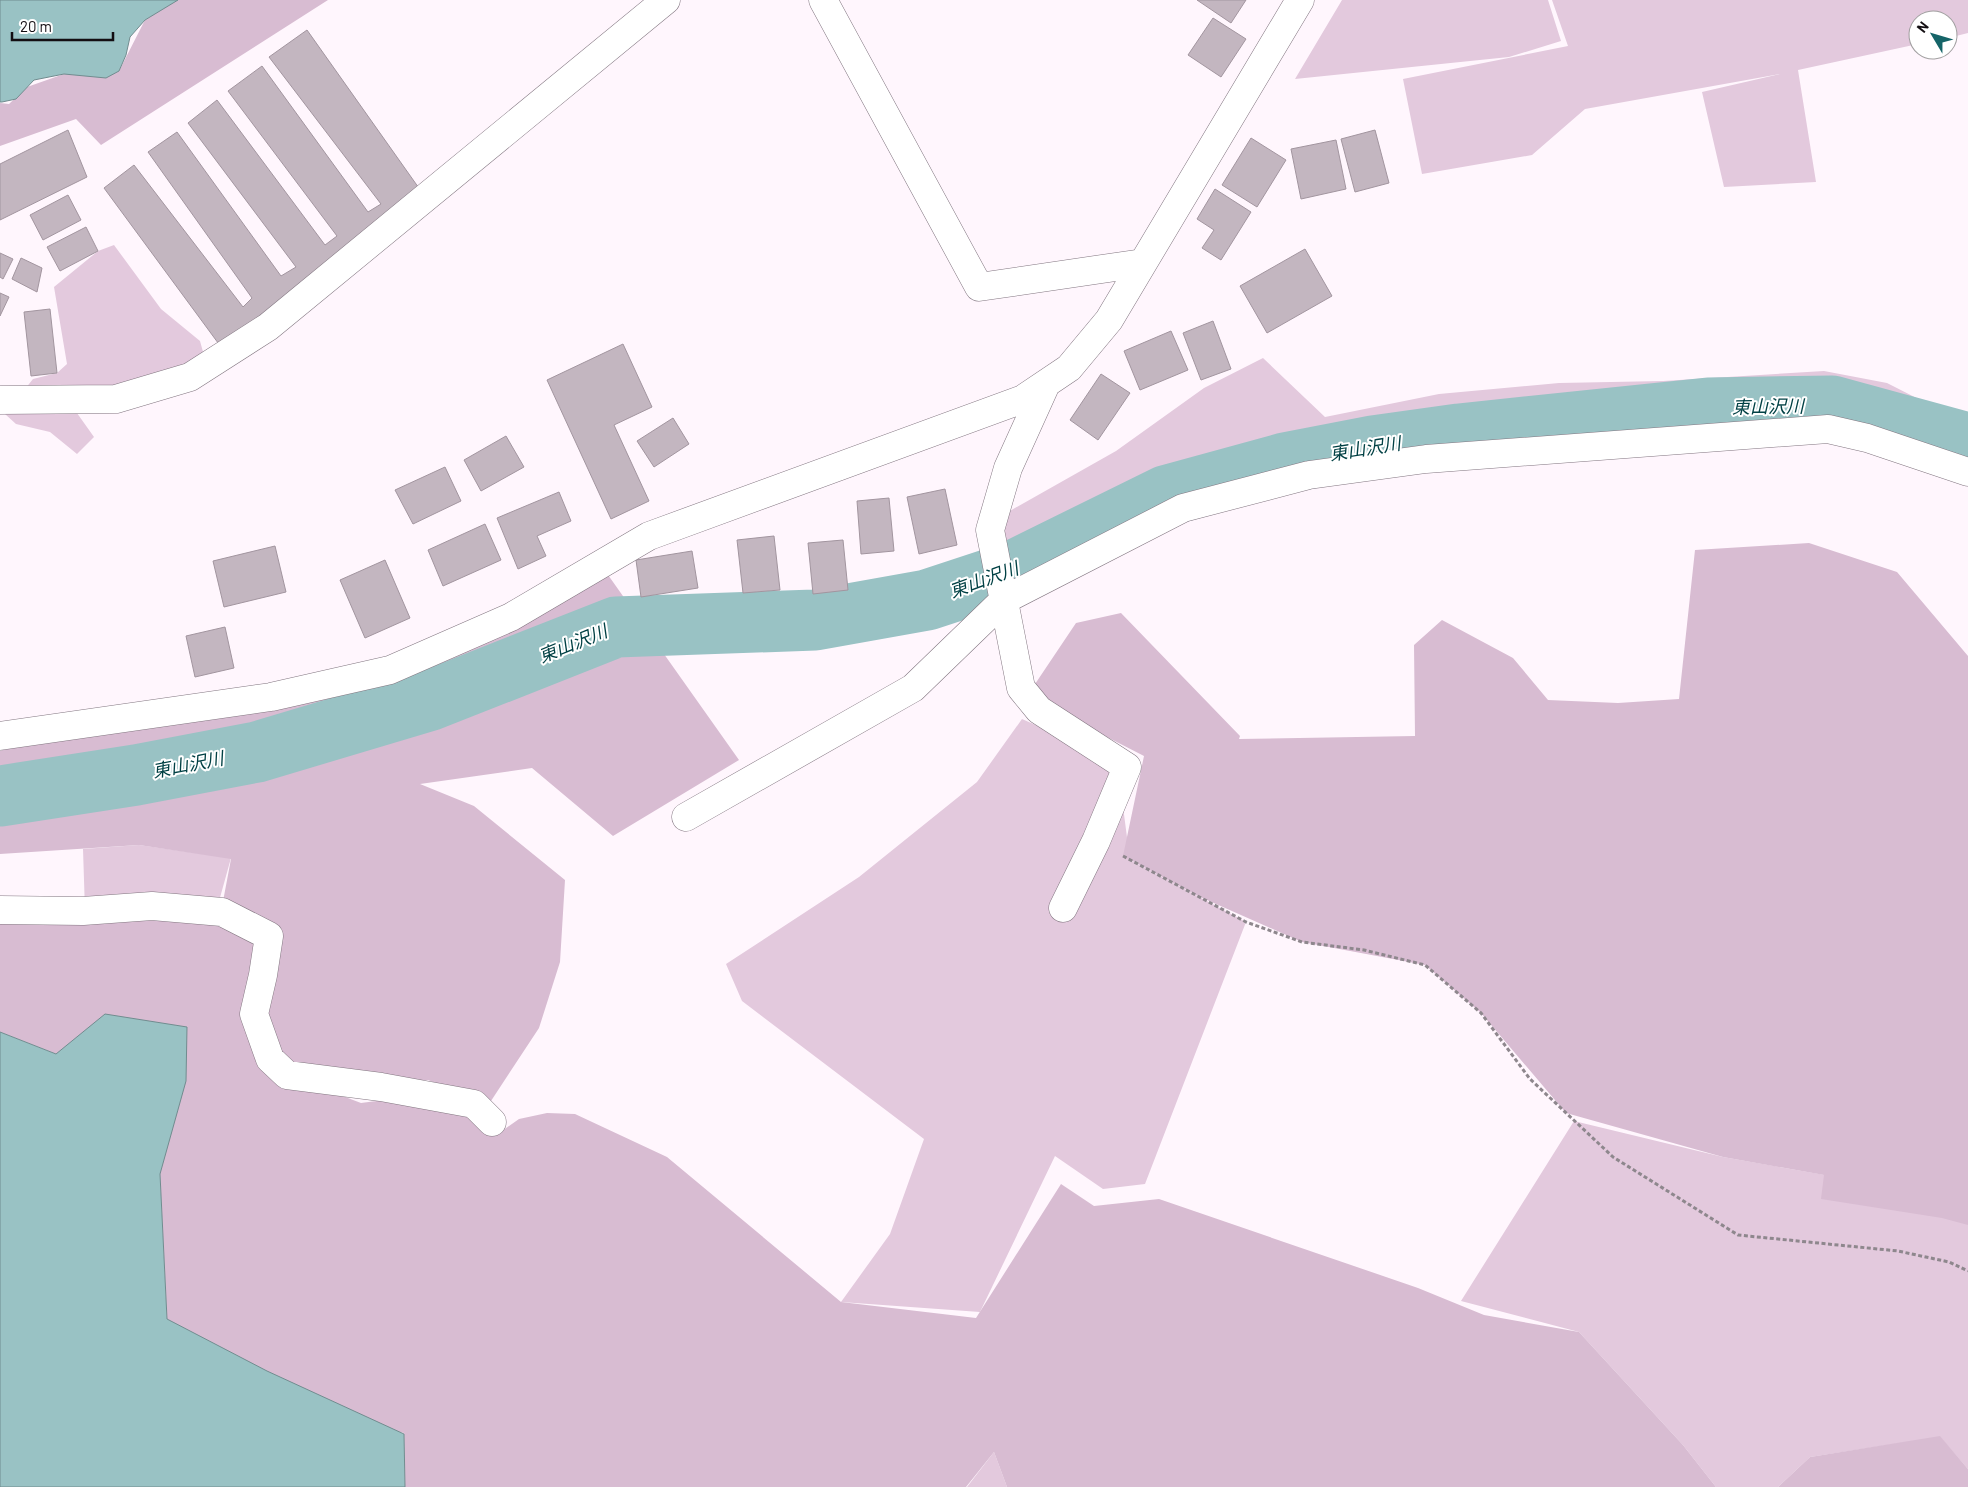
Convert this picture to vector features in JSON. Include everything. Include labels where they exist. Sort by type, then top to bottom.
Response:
[{"type":"street","points":[[0,400],[116,399],[190,377],[268,327],[666,0]]},
{"type":"street","points":[[823,0],[979,288],[1142,263]]},
{"type":"street","points":[[0,736],[271,697],[390,670],[510,617],[649,536],[1023,398],[1069,368],[1109,320],[1300,0]]},
{"type":"street","points":[[1046,384],[1008,468],[990,530],[1021,688],[1039,710],[1127,768],[1096,841],[1063,908]]},
{"type":"street","points":[[686,817],[914,688],[1003,594],[1183,508],[1309,475],[1426,459],[1828,429],[1868,438],[1968,472]]},
{"type":"street","points":[[0,910],[83,911],[152,906],[222,912],[269,936],[264,975],[254,1014],[270,1059],[287,1075],[381,1088],[474,1104],[492,1122]]},
{"type":"path","points":[[1096,841],[1246,922],[1302,942],[1364,950],[1425,965],[1481,1013],[1530,1079],[1613,1157],[1738,1235],[1898,1251],[1950,1262],[1968,1272]]},
{"type":"shaded area","points":[[170,0],[328,0],[101,145],[76,119],[0,146],[0,103],[9,104],[27,87],[64,74],[119,71],[145,20]]},
{"type":"shaded area","points":[[1342,0],[1548,0],[1561,41],[1509,57],[1295,79]]},
{"type":"shaded area","points":[[1552,0],[1968,0],[1968,33],[1958,36],[1958,10],[1908,10],[1908,46],[1798,70],[1816,182],[1724,187],[1702,92],[1780,74],[1585,109],[1532,155],[1422,174],[1403,79],[1568,46]]},
{"type":"shaded area","points":[[114,245],[161,309],[200,341],[205,359],[67,399],[94,437],[77,454],[50,432],[16,424],[5,414],[33,379],[57,373],[67,364],[54,287],[98,251]]},
{"type":"shaded area","points":[[1263,358],[1325,417],[1439,394],[1559,383],[1663,381],[1824,371],[1887,383],[1944,412],[1968,420],[1968,461],[1875,432],[1254,481],[1015,585],[992,521],[1116,451],[1204,388]]},
{"type":"shaded area","points":[[1809,543],[1897,572],[1968,656],[1968,1225],[1942,1218],[1821,1199],[1824,1175],[1723,1157],[1566,1113],[1481,1013],[1425,965],[1302,942],[1198,896],[1123,856],[1144,756],[1027,696],[1076,623],[1121,613],[1240,736],[1239,739],[1415,736],[1414,645],[1442,620],[1513,658],[1548,700],[1618,703],[1679,699],[1695,550]]},
{"type":"shaded area","points":[[601,565],[739,760],[613,836],[532,768],[420,784],[474,806],[565,880],[560,962],[539,1028],[489,1104],[428,1080],[315,1083],[287,1075],[361,1103],[430,1094],[502,1131],[519,1119],[547,1113],[575,1114],[667,1157],[841,1302],[976,1318],[1061,1184],[1094,1206],[1159,1199],[1418,1288],[1484,1315],[1579,1332],[1683,1445],[1716,1487],[1007,1487],[994,1452],[966,1487],[405,1487],[404,1433],[267,1400],[167,1319],[160,1174],[56,1054],[0,1032],[0,920],[221,912],[231,859],[139,845],[0,854],[0,751],[83,724],[271,697],[455,642]]},
{"type":"shaded area","points":[[1022,719],[1117,761],[1130,860],[1246,922],[1145,1184],[1103,1189],[1055,1156],[980,1312],[841,1302],[890,1234],[924,1139],[742,1001],[726,964],[859,877],[977,782]]},
{"type":"shaded area","points":[[139,845],[231,858],[216,912],[85,911],[83,849]]},
{"type":"shaded area","points":[[1574,1121],[1723,1157],[1968,1200],[1968,1469],[1940,1437],[1810,1457],[1778,1487],[1716,1487],[1683,1445],[1579,1332],[1461,1301]]},
{"type":"shaded area","points":[[1940,1436],[1968,1469],[1968,1487],[1778,1487],[1810,1457]]},
{"type":"shaded area","points":[[994,1452],[1007,1487],[967,1487]]},
{"type":"water","points":[[0,0],[178,0],[145,20],[130,37],[126,55],[119,71],[106,78],[64,74],[34,80],[16,99],[0,102]]},
{"type":"water","points":[[105,1014],[187,1027],[186,1081],[160,1174],[167,1319],[267,1371],[404,1434],[405,1487],[0,1487],[0,1032],[56,1054]]},
{"type":"building","points":[[1197,0],[1246,0],[1231,23]]},
{"type":"building","points":[[1213,18],[1246,39],[1221,77],[1188,55]]},
{"type":"building","points":[[307,30],[421,191],[224,351],[104,188],[134,165],[243,307],[252,298],[148,152],[177,132],[281,276],[296,267],[188,123],[217,100],[325,245],[337,236],[228,91],[262,66],[368,212],[381,204],[269,57]]},
{"type":"building","points":[[68,130],[87,177],[0,220],[0,164]]},
{"type":"building","points":[[1375,130],[1389,183],[1355,192],[1341,139]]},
{"type":"building","points":[[1251,138],[1286,160],[1257,207],[1222,185]]},
{"type":"building","points":[[1336,140],[1346,189],[1301,199],[1291,149]]},
{"type":"building","points":[[1215,189],[1251,212],[1221,260],[1202,248],[1214,230],[1197,219]]},
{"type":"building","points":[[68,195],[81,220],[43,240],[30,215]]},
{"type":"building","points":[[86,227],[98,251],[60,271],[47,247]]},
{"type":"building","points":[[1305,249],[1332,296],[1267,333],[1240,286]]},
{"type":"building","points":[[0,253],[13,259],[3,279],[0,277]]},
{"type":"building","points":[[21,258],[42,268],[37,292],[12,279]]},
{"type":"building","points":[[0,293],[9,297],[0,316]]},
{"type":"building","points":[[50,309],[57,373],[31,376],[24,312]]},
{"type":"building","points":[[1213,321],[1231,369],[1201,380],[1183,333]]},
{"type":"building","points":[[1171,331],[1188,370],[1140,390],[1124,351]]},
{"type":"building","points":[[623,344],[652,407],[614,425],[649,501],[611,519],[547,380]]},
{"type":"building","points":[[1101,374],[1130,393],[1098,440],[1070,420]]},
{"type":"building","points":[[673,418],[689,444],[654,467],[637,441]]},
{"type":"building","points":[[506,436],[524,467],[481,491],[464,460]]},
{"type":"building","points":[[445,467],[461,501],[413,524],[395,490]]},
{"type":"building","points":[[945,489],[957,545],[919,554],[907,497]]},
{"type":"building","points":[[559,492],[571,521],[537,536],[546,556],[518,569],[497,518]]},
{"type":"building","points":[[889,498],[894,551],[861,554],[857,501]]},
{"type":"building","points":[[485,524],[501,560],[443,586],[428,550]]},
{"type":"building","points":[[774,536],[780,590],[743,593],[737,540]]},
{"type":"building","points":[[843,540],[848,590],[813,594],[808,543]]},
{"type":"building","points":[[275,546],[286,592],[224,607],[213,561]]},
{"type":"building","points":[[692,551],[698,588],[641,597],[636,560]]},
{"type":"building","points":[[385,560],[410,618],[365,638],[340,580]]},
{"type":"building","points":[[225,627],[234,668],[195,677],[186,636]]},
{"type":"waterway","name":"東山沢川","points":[[0,796],[136,775],[257,752],[431,700],[616,627],[815,620],[927,600],[1009,573],[1165,496],[1285,463],[1373,446],[1459,434],[1708,408],[1832,406],[1968,443]]}]
